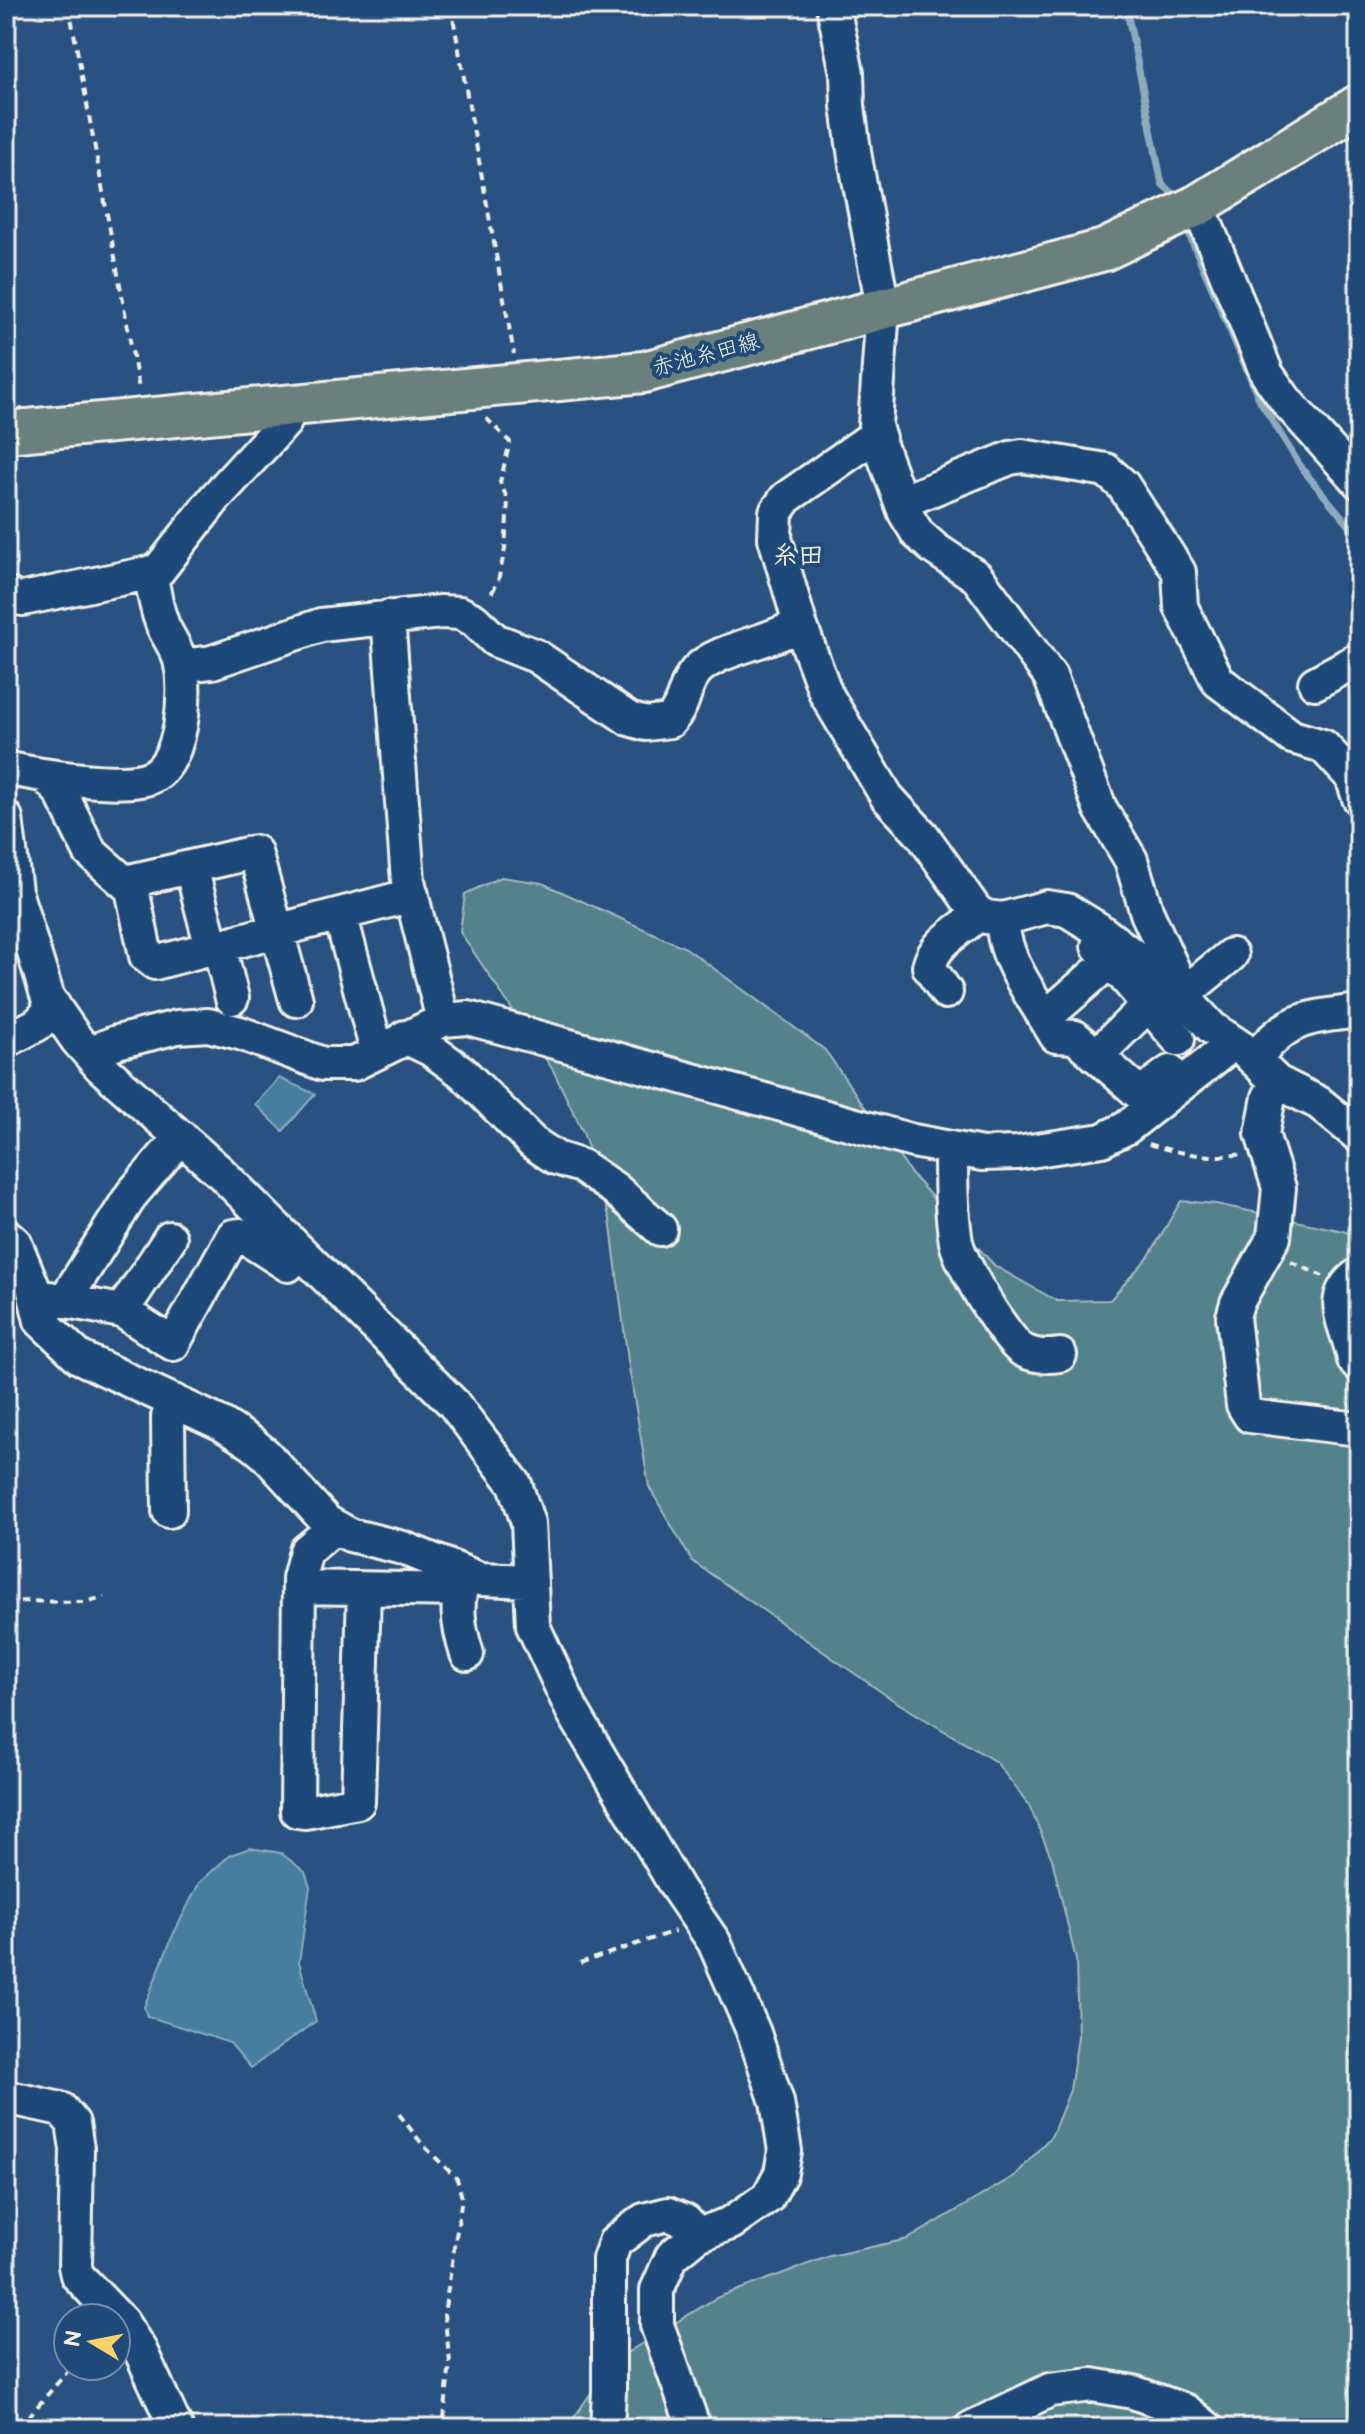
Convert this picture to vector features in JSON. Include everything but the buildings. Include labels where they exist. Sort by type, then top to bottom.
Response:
[{"type":"main road","name":"赤池糸田線","points":[[6,432],[644,372],[1104,250],[1198,205],[1359,105]]},
{"type":"street","points":[[833,6],[847,73],[855,158],[883,307],[875,425],[879,438],[901,502],[918,534],[977,577],[1050,676],[1100,808],[1131,860],[1147,913],[1174,972],[1167,995],[1178,1039]]},
{"type":"street","points":[[1198,205],[1267,374],[1287,402],[1359,482]]},
{"type":"street","points":[[6,595],[23,599],[158,571],[215,498],[285,422],[289,404]]},
{"type":"street","points":[[879,438],[866,442],[786,498],[776,512],[775,538],[800,624],[826,694],[887,797],[991,916],[1056,1036],[1075,1037],[1140,1094],[1246,1055],[1265,1046],[1297,1021],[1359,1011]]},
{"type":"street","points":[[901,502],[1022,456],[1106,470],[1123,485],[1179,572],[1181,607],[1218,681],[1292,737],[1323,746],[1352,777],[1359,798]]},
{"type":"street","points":[[6,768],[46,776],[137,781],[154,776],[173,753],[183,711],[181,666],[154,601],[151,572]]},
{"type":"street","points":[[181,666],[212,662],[321,625],[441,612],[460,613],[474,620],[495,640],[536,656],[629,719],[646,724],[670,721],[681,709],[686,688],[695,671],[711,660],[800,624]]},
{"type":"street","points":[[388,617],[404,849],[412,895],[443,1020]]},
{"type":"street","points":[[1315,683],[1359,659]]},
{"type":"street","points":[[46,776],[61,793],[90,852],[132,889],[146,956],[155,963],[412,895]]},
{"type":"street","points":[[6,818],[12,902],[48,998],[89,1053],[181,1137],[453,1403],[515,1484],[528,1523],[533,1626],[572,1710],[677,1888],[714,1942],[754,2033],[777,2102],[785,2151],[781,2173],[768,2197],[731,2223],[698,2235],[672,2256],[657,2290],[657,2325],[694,2428]]},
{"type":"street","points":[[125,882],[255,852],[296,1000]]},
{"type":"street","points":[[191,867],[232,998]]},
{"type":"street","points":[[946,992],[929,967],[943,940],[969,924],[991,916],[1047,907],[1067,910],[1085,921],[1167,995],[1246,1055],[1319,1103],[1359,1136]]},
{"type":"street","points":[[340,914],[391,1044]]},
{"type":"street","points":[[1085,921],[1083,929],[1110,961],[1167,995]]},
{"type":"street","points":[[1096,1056],[1167,995],[1231,955]]},
{"type":"street","points":[[1046,1017],[1110,961]]},
{"type":"street","points":[[6,1041],[38,1024],[54,1006]]},
{"type":"street","points":[[89,1053],[117,1042],[177,1027],[208,1025],[240,1033],[323,1064],[354,1064],[443,1020],[468,1018],[951,1150],[982,1154],[1017,1153],[1102,1140],[1246,1055]]},
{"type":"street","points":[[391,1044],[430,1049],[462,1072],[533,1143],[604,1181],[660,1229]]},
{"type":"street","points":[[1246,1055],[1269,1097],[1262,1134],[1279,1188],[1273,1240],[1237,1303],[1233,1317],[1243,1405],[1250,1416],[1359,1429]]},
{"type":"street","points":[[181,1137],[132,1194],[50,1300],[41,1321],[79,1357],[222,1424],[253,1444],[335,1527],[350,1535],[403,1548],[462,1582]]},
{"type":"street","points":[[951,1150],[957,1245],[966,1267],[1006,1334],[1022,1351],[1042,1357],[1060,1355]]},
{"type":"street","points":[[6,1235],[15,1243],[50,1300],[122,1311],[173,1344],[233,1236],[241,1235],[288,1265],[300,1252]]},
{"type":"street","points":[[122,1311],[170,1238]]},
{"type":"street","points":[[1354,1279],[1338,1303],[1354,1360],[1359,1365]]},
{"type":"street","points":[[169,1511],[168,1417],[174,1401]]},
{"type":"street","points":[[335,1527],[306,1551],[299,1578],[297,1811],[358,1802],[364,1590]]},
{"type":"street","points":[[300,1587],[364,1590],[480,1579],[531,1581]]},
{"type":"street","points":[[462,1582],[458,1626],[467,1654]]},
{"type":"street","points":[[6,2097],[61,2109],[73,2123],[77,2149],[77,2275],[126,2329],[140,2350],[171,2426]]},
{"type":"street","points":[[607,2428],[609,2259],[615,2242],[644,2220],[668,2214],[685,2221],[698,2235]]},
{"type":"street","points":[[971,2428],[1050,2390],[1092,2385],[1133,2392],[1186,2411],[1207,2428]]},
{"type":"path","points":[[69,6],[145,419]]},
{"type":"path","points":[[451,6],[500,386],[485,416],[510,442],[500,482],[508,501],[505,549],[498,581],[474,620]]},
{"type":"path","points":[[1355,6],[1359,31]]},
{"type":"path","points":[[1117,1133],[1173,1152],[1219,1157],[1247,1153],[1266,1146]]},
{"type":"path","points":[[1273,1240],[1291,1263],[1354,1279]]},
{"type":"path","points":[[6,1601],[84,1602],[104,1597]]},
{"type":"path","points":[[580,1963],[676,1931],[698,1919]]},
{"type":"path","points":[[399,2114],[422,2144],[457,2179],[462,2198],[444,2314],[450,2362],[443,2428]]},
{"type":"path","points":[[19,2428],[58,2382]]},
{"type":"green space","points":[[501,877],[542,883],[686,948],[825,1050],[912,1175],[995,1266],[1057,1301],[1110,1300],[1149,1256],[1181,1201],[1216,1204],[1359,1237],[1359,2428],[567,2428],[612,2362],[716,2298],[830,2256],[908,2239],[1016,2175],[1052,2135],[1070,2090],[1078,2037],[1076,1960],[1052,1859],[1029,1805],[996,1762],[893,1700],[692,1561],[649,1487],[628,1361],[610,1219],[583,1132],[553,1070],[460,932],[465,894]]},
{"type":"water","points":[[279,1078],[315,1094],[283,1131],[255,1104]]},
{"type":"water","points":[[250,1848],[281,1853],[305,1872],[310,1887],[299,1962],[316,2021],[251,2068],[230,2043],[147,2016],[144,2007],[173,1935],[199,1883],[230,1855]]},
{"type":"waterway","points":[[1126,6],[1162,184],[1173,194],[1175,201]]},
{"type":"waterway","points":[[1184,223],[1260,401],[1303,470],[1359,537]]},
{"type":"district","name":"糸田","points":[[798,556]]}]
